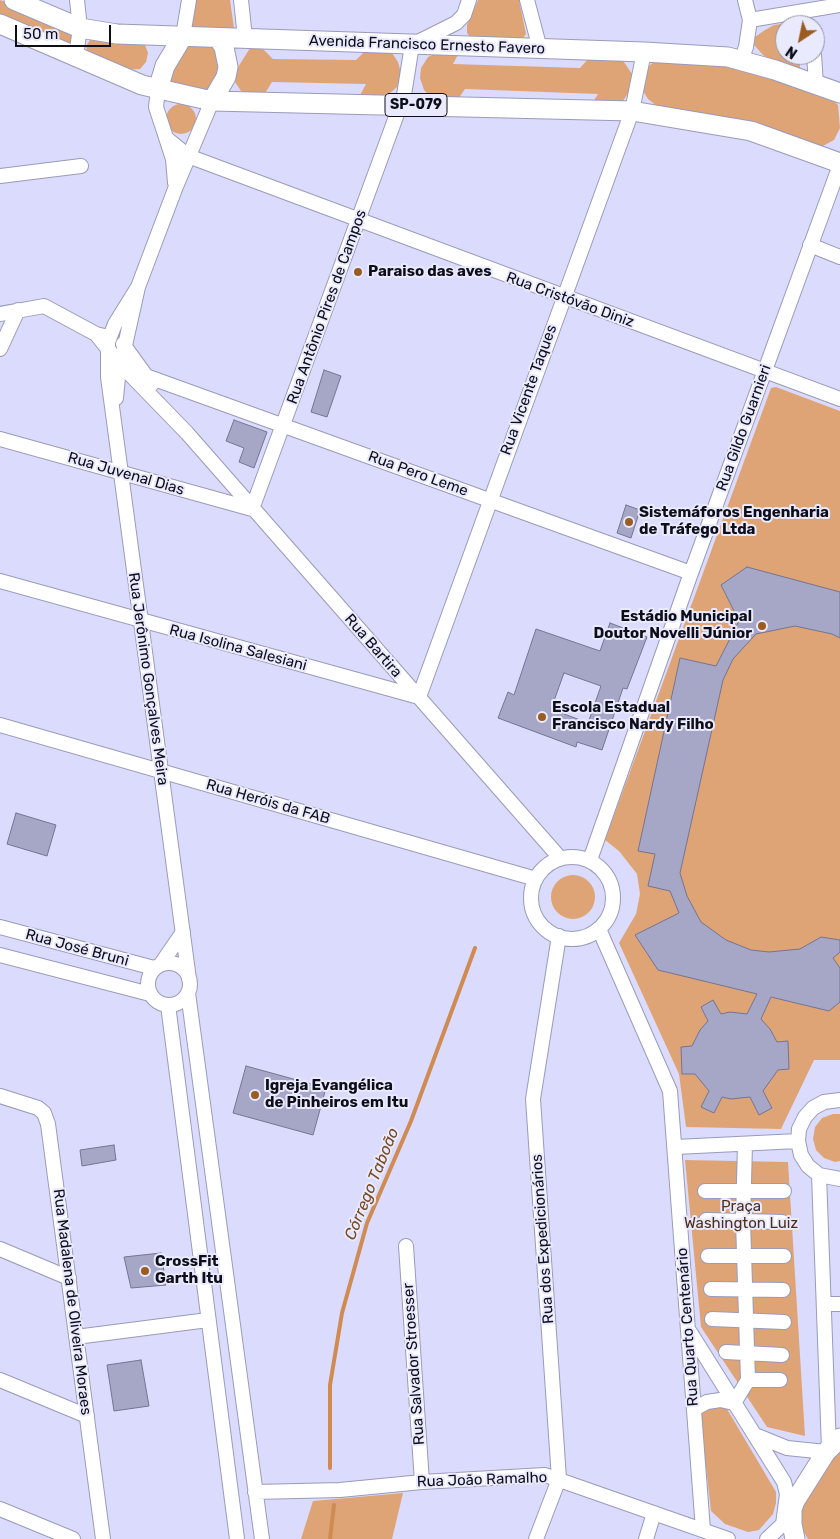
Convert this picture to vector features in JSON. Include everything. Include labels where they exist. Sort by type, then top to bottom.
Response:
[{"type":"main road","name":"Avenida Francisco Ernesto Favero","points":[[14,0],[80,28],[116,34],[644,52],[741,60],[840,93]]},
{"type":"main road","name":"SP-079","points":[[0,24],[142,84],[212,101],[632,111],[751,131],[840,164]]},
{"type":"main road","points":[[158,89],[166,66],[183,36]]},
{"type":"main road","points":[[212,101],[226,77],[228,67],[224,46],[218,38]]},
{"type":"main road","points":[[795,1539],[792,1509],[802,1487],[832,1446]]},
{"type":"street","points":[[76,56],[80,28],[77,0]]},
{"type":"street","points":[[183,36],[190,0]]},
{"type":"street","points":[[241,0],[245,38]]},
{"type":"street","points":[[412,45],[456,23],[464,15],[469,0]]},
{"type":"street","points":[[527,0],[540,49]]},
{"type":"street","points":[[741,60],[746,47],[750,20],[745,0]]},
{"type":"street","points":[[818,15],[840,5]]},
{"type":"street","points":[[750,20],[775,19]]},
{"type":"street","name":"Rua Antônio Pires de Campos","points":[[252,509],[360,221],[404,95],[412,45]]},
{"type":"street","name":"Rua Vicente Taques","points":[[418,698],[562,297],[632,111],[644,52]]},
{"type":"street","points":[[815,65],[816,84]]},
{"type":"street","name":"Rua Jerônimo Gonçalves Meira","points":[[158,89],[156,107],[173,159],[175,189]]},
{"type":"street","name":"Rua Jerônimo Gonçalves Meira","points":[[114,426],[121,365],[138,287],[188,156],[212,101]]},
{"type":"street","name":"Rua Cristóvão Diniz","points":[[166,138],[188,156],[562,297],[840,399]]},
{"type":"street","name":"Rua Gildo Guarnieri","points":[[590,860],[691,573],[840,164]]},
{"type":"street","points":[[0,176],[81,166]]},
{"type":"street","points":[[810,246],[840,256]]},
{"type":"street","name":"Rua Jerônimo Gonçalves Meira","points":[[138,287],[104,340],[262,1539]]},
{"type":"street","points":[[0,314],[44,306],[104,340],[116,338],[126,348]]},
{"type":"street","points":[[0,349],[18,310]]},
{"type":"street","name":"Rua Bartira","points":[[104,340],[121,365],[187,433],[560,858]]},
{"type":"street","name":"Rua Bartira","points":[[126,348],[187,433]]},
{"type":"street","name":"Rua Pero Leme","points":[[146,376],[691,573]]},
{"type":"street","name":"Rua Juvenal Dias","points":[[0,439],[252,509]]},
{"type":"street","name":"Rua Isolina Salesiani","points":[[0,581],[418,698]]},
{"type":"street","name":"Rua Heróis da FAB","points":[[0,724],[536,879]]},
{"type":"street","points":[[580,857],[590,860],[600,867],[612,887],[612,910],[606,921],[598,929],[579,938],[559,936],[542,925],[533,908],[532,888],[546,866],[560,858],[580,857]]},
{"type":"street","name":"Rua José Bruni","points":[[0,927],[158,966],[175,964],[187,973],[188,986]]},
{"type":"street","name":"Rua Quarto Centenário","points":[[598,929],[670,1091],[676,1146],[703,1530]]},
{"type":"street","points":[[150,994],[148,981],[183,932]]},
{"type":"street","name":"Rua dos Expedicionários","points":[[536,1539],[559,1479],[533,1099],[559,936]]},
{"type":"street","name":"Rua José Bruni","points":[[0,955],[150,994],[161,1003],[168,1005]]},
{"type":"street","points":[[188,986],[176,1004],[168,1005],[237,1539]]},
{"type":"street","name":"Rua Madalena de Oliveira Moraes","points":[[0,1096],[38,1108],[46,1118],[103,1539]]},
{"type":"street","points":[[839,1097],[824,1102],[809,1113],[799,1129],[798,1141],[805,1160],[819,1175],[840,1179]]},
{"type":"street","points":[[676,1146],[798,1141]]},
{"type":"street","points":[[734,1403],[748,1380],[743,1221],[745,1144]]},
{"type":"street","points":[[755,1435],[787,1448],[832,1446],[819,1175]]},
{"type":"street","points":[[705,1191],[784,1191]]},
{"type":"street","points":[[706,1220],[782,1222]]},
{"type":"street","name":"Rua Salvador Stroesser","points":[[406,1246],[422,1482]]},
{"type":"street","points":[[0,1250],[68,1278]]},
{"type":"street","points":[[708,1256],[784,1256]]},
{"type":"street","points":[[711,1289],[783,1290]]},
{"type":"street","points":[[824,1304],[840,1304]]},
{"type":"street","points":[[76,1337],[208,1320]]},
{"type":"street","points":[[712,1320],[784,1322]]},
{"type":"street","points":[[688,1329],[784,1482],[787,1494],[783,1524],[767,1539]]},
{"type":"street","points":[[726,1352],[782,1355]]},
{"type":"street","points":[[0,1380],[86,1416]]},
{"type":"street","points":[[748,1380],[780,1380]]},
{"type":"street","points":[[694,1409],[707,1402],[720,1400],[734,1403]]},
{"type":"street","name":"Rua João Ramalho","points":[[255,1492],[340,1490],[422,1482],[545,1475],[728,1539]]},
{"type":"street","points":[[0,1509],[73,1539]]},
{"type":"street","points":[[646,1539],[654,1513]]},
{"type":"green space","points":[[0,0],[76,31],[71,47],[0,18]]},
{"type":"green space","points":[[193,0],[230,0],[234,28],[232,30],[193,29],[189,18]]},
{"type":"green space","points":[[478,0],[519,0],[526,34],[523,38],[471,38],[467,33],[467,25]]},
{"type":"green space","points":[[774,25],[775,60],[764,56],[754,45],[755,37]]},
{"type":"green space","points":[[90,40],[138,42],[145,45],[148,53],[146,62],[140,69],[126,70],[88,54],[86,46]]},
{"type":"green space","points":[[198,43],[217,48],[223,72],[206,93],[173,85],[170,81],[178,55],[187,47]]},
{"type":"green space","points":[[261,47],[273,59],[356,60],[366,50],[383,51],[392,53],[398,62],[401,73],[397,87],[389,94],[375,99],[359,97],[366,84],[272,82],[264,95],[254,95],[241,91],[235,82],[235,72],[250,48]]},
{"type":"green space","points":[[460,51],[453,64],[580,68],[589,58],[612,57],[624,62],[632,74],[632,87],[623,101],[610,106],[591,105],[598,94],[465,89],[456,102],[441,101],[431,97],[424,90],[420,78],[421,68],[428,57],[436,53]]},
{"type":"green space","points":[[657,59],[734,64],[829,97],[838,105],[840,128],[834,140],[819,148],[734,120],[658,107],[648,99],[643,91],[644,78],[648,67]]},
{"type":"green space","points":[[787,65],[800,65],[800,70]]},
{"type":"green space","points":[[181,104],[192,108],[196,119],[192,130],[181,134],[170,130],[166,119],[170,108]]},
{"type":"green space","name":"Estádio Municipal Doutor Novelli Júnior","points":[[776,387],[840,411],[840,1060],[814,1060],[781,1129],[686,1127],[679,1074],[619,943],[636,914],[640,894],[637,874],[619,851],[605,840],[771,388]]},
{"type":"green space","points":[[569,875],[577,875],[589,881],[595,897],[589,913],[577,919],[569,919],[557,913],[551,901],[551,893],[557,881]]},
{"type":"green space","points":[[833,1114],[840,1114],[840,1161],[835,1162],[824,1158],[816,1150],[813,1139],[815,1127],[822,1118]]},
{"type":"green space","name":"Praça Washington Luiz","points":[[685,1160],[788,1162],[805,1436],[767,1427],[701,1327]]},
{"type":"green space","points":[[716,1406],[727,1409],[776,1492],[773,1514],[759,1530],[748,1532],[725,1524],[711,1511],[700,1413],[705,1409]]},
{"type":"green space","points":[[840,1451],[840,1539],[808,1539],[799,1524],[799,1507],[808,1488]]},
{"type":"green space","points":[[403,1493],[392,1539],[301,1539],[313,1501]]},
{"type":"building","points":[[324,370],[341,376],[327,417],[311,412]]},
{"type":"building","points":[[234,420],[267,432],[254,468],[239,462],[244,448],[226,441]]},
{"type":"building","name":"Sistemáforos Engenharia de Tráfego Ltda","points":[[626,505],[640,510],[631,538],[617,533]]},
{"type":"building","points":[[747,567],[840,592],[840,638],[832,634],[795,626],[756,634],[733,659],[723,680],[680,873],[687,896],[701,922],[726,940],[751,950],[769,952],[800,949],[821,937],[840,940],[840,952],[833,958],[840,968],[840,1002],[829,1011],[771,997],[761,1019],[770,1029],[777,1042],[788,1041],[789,1069],[778,1070],[763,1091],[772,1108],[759,1115],[750,1097],[731,1099],[722,1097],[714,1113],[701,1107],[709,1091],[695,1074],[682,1074],[681,1047],[692,1046],[700,1030],[708,1021],[701,1007],[713,1000],[721,1014],[730,1012],[747,1014],[757,994],[658,970],[635,935],[679,913],[670,891],[648,886],[655,854],[638,851],[680,658],[716,666],[739,621],[721,585]]},
{"type":"building","points":[[610,623],[647,637],[627,689],[623,688],[602,750],[577,742],[576,747],[498,718],[508,692],[514,695],[536,629],[600,651]],"holes":[[[564,673],[601,686],[588,723],[551,709]]]},
{"type":"building","points":[[16,813],[56,825],[47,856],[7,844]]},
{"type":"building","points":[[246,1066],[326,1088],[313,1135],[233,1113]]},
{"type":"building","points":[[114,1145],[116,1160],[82,1166],[80,1150]]},
{"type":"building","name":"CrossFit Garth Itu","points":[[161,1253],[166,1285],[131,1288],[124,1257]]},
{"type":"building","points":[[141,1360],[149,1406],[114,1411],[107,1365]]},
{"type":"waterway","name":"Córrego Taboão","points":[[330,1468],[330,1385],[342,1313],[367,1223],[411,1121],[475,948]]},
{"type":"waterway","name":"Córrego Taboão","points":[[330,1539],[334,1505]]},
{"type":"place","name":"Paraiso das aves","points":[[358,272]]},
{"type":"place","name":"Sistemáforos Engenharia de Tráfego Ltda","points":[[629,522]]},
{"type":"place","name":"Estádio Municipal Doutor Novelli Júnior","points":[[762,626]]},
{"type":"place","name":"Escola Estadual Francisco Nardy Filho","points":[[542,717]]},
{"type":"place","name":"Igreja Evangélica de Pinheiros em Itu","points":[[255,1095]]},
{"type":"place","name":"CrossFit Garth Itu","points":[[145,1271]]}]
